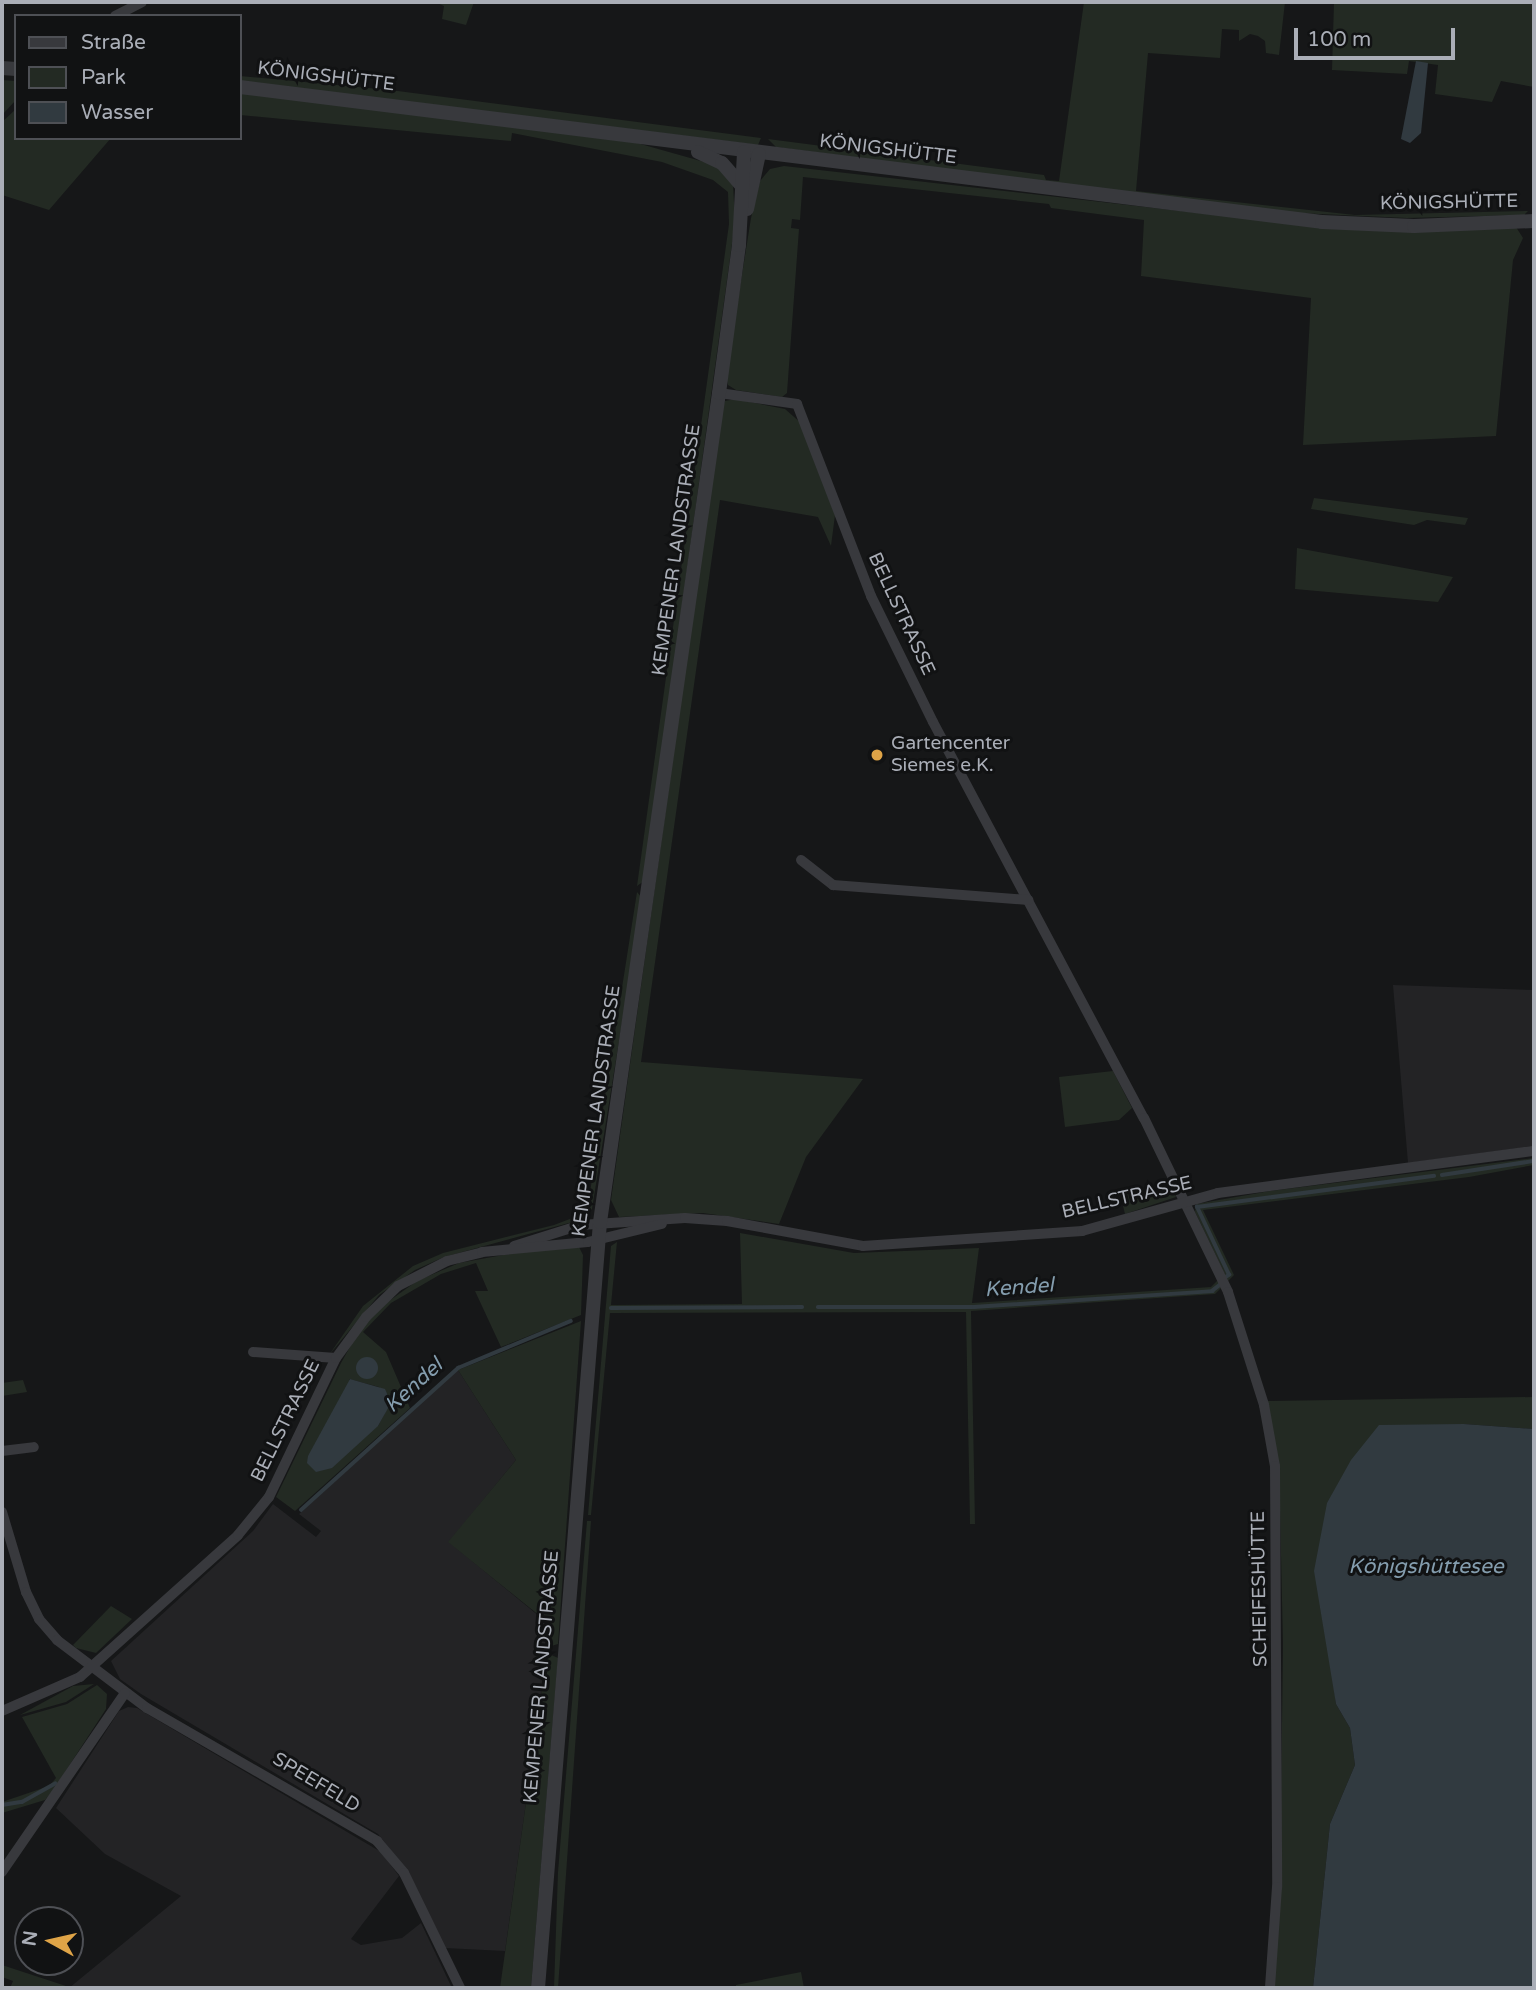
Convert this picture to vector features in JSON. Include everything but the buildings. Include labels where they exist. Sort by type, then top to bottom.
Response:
[{"type":"street","points":[[118,14],[142,2]]},
{"type":"street","name":"KÖNIGSHÜTTE","points":[[242,87],[663,142],[1322,222],[1414,226],[1534,220]]},
{"type":"street","points":[[663,142],[710,156],[741,185]]},
{"type":"street","name":"KEMPENER LANDSTRASSE","points":[[739,245],[741,185],[752,153]]},
{"type":"street","name":"KEMPENER LANDSTRASSE","points":[[538,1988],[600,1222],[752,153]]},
{"type":"street","name":"BELLSTRASSE","points":[[719,393],[797,404],[872,596],[933,722],[1187,1205]]},
{"type":"street","points":[[801,860],[832,885],[1028,900]]},
{"type":"street","name":"BELLSTRASSE","points":[[2,1712],[40,1697],[90,1668],[238,1535],[269,1497],[336,1357],[366,1317],[398,1286],[447,1261],[600,1222],[685,1218],[727,1221],[863,1246],[1082,1231],[1187,1205],[1218,1193],[1534,1151]]},
{"type":"street","name":"SCHEIFESHÜTTE","points":[[1187,1205],[1228,1292],[1264,1405],[1275,1466],[1277,1887],[1270,1988]]},
{"type":"street","name":"BELLSTRASSE","points":[[514,1246],[598,1240],[685,1218]]},
{"type":"street","points":[[253,1352],[336,1357]]},
{"type":"street","points":[[2,1451],[34,1447]]},
{"type":"street","name":"SPEEFELD","points":[[2,1511],[26,1592],[39,1619],[90,1668],[125,1693],[377,1841],[404,1873],[460,1988]]},
{"type":"street","points":[[2,1872],[125,1693]]},
{"type":"shaded area","points":[[1393,985],[1534,990],[1534,1146],[1408,1163]]},
{"type":"shaded area","points":[[458,1370],[516,1460],[449,1542],[551,1626],[505,1951],[445,1948],[408,1872],[378,1834],[141,1694],[120,1679],[111,1661],[253,1531],[273,1504],[316,1537],[321,1531],[299,1514]]},
{"type":"shaded area","points":[[128,1707],[137,1708],[381,1852],[399,1876],[351,1939],[361,1945],[402,1938],[421,1923],[452,1988],[69,1988],[181,1896],[105,1854],[56,1808],[119,1711]]},
{"type":"green space","points":[[435,2],[474,2],[466,25],[442,19],[444,6]]},
{"type":"green space","points":[[1084,2],[1285,2],[1279,55],[1266,53],[1265,41],[1258,36],[1250,34],[1239,41],[1239,30],[1222,29],[1220,58],[1148,53],[1136,191],[1355,215],[1528,211],[1524,215],[1407,218],[1275,212],[776,147],[768,139],[1044,175],[1046,180],[1059,181]]},
{"type":"green space","points":[[1334,2],[1534,2],[1534,87],[1501,81],[1492,102],[1435,94],[1438,65],[1409,61],[1407,74],[1332,70]]},
{"type":"green space","points":[[242,76],[390,90],[761,138],[758,145],[242,81]]},
{"type":"green space","points":[[2,80],[14,81],[14,102],[2,115]]},
{"type":"green space","points":[[242,93],[637,143],[715,165],[733,183],[735,222],[644,881],[637,886],[729,224],[728,192],[713,180],[662,162],[512,133],[511,141],[242,115]]},
{"type":"green space","points":[[14,111],[14,140],[109,140],[49,210],[2,195],[2,122]]},
{"type":"green space","points":[[784,166],[1242,218],[1516,227],[1523,238],[1513,260],[1496,436],[1303,445],[1311,298],[1141,276],[1144,220],[1051,208],[1049,204],[803,177],[800,220],[792,219],[791,228],[799,229],[787,393],[782,397],[736,390],[728,385],[726,376],[751,218],[760,181],[770,169]]},
{"type":"green space","points":[[735,399],[785,409],[801,423],[835,515],[831,546],[818,517],[720,500],[641,1062],[863,1079],[806,1157],[779,1224],[703,1213],[619,1217],[611,1200],[722,409],[725,401]]},
{"type":"green space","points":[[1314,498],[1468,518],[1465,525],[1427,520],[1414,525],[1311,509]]},
{"type":"green space","points":[[1297,548],[1453,577],[1438,602],[1295,589]]},
{"type":"green space","points":[[637,892],[642,898],[592,1209],[580,1220],[444,1257],[415,1270],[379,1295],[329,1355],[363,1306],[413,1266],[443,1253],[554,1225],[575,1217],[588,1205]]},
{"type":"green space","points":[[1113,1071],[1132,1108],[1119,1120],[1065,1127],[1059,1077]]},
{"type":"green space","points":[[1534,1158],[1534,1165],[1469,1177],[1203,1210],[1234,1275],[1228,1281],[1195,1212],[1196,1204],[1270,1191]]},
{"type":"green space","points":[[1172,1182],[1176,1197],[1125,1214],[1120,1194]]},
{"type":"green space","points":[[740,1233],[854,1253],[979,1248],[972,1303],[1211,1287],[1219,1279],[1223,1286],[1215,1294],[971,1311],[975,1524],[970,1524],[966,1312],[610,1313],[591,1515],[588,1515],[611,1246],[617,1242],[611,1305],[742,1304]]},
{"type":"green space","points":[[558,1245],[579,1247],[583,1255],[581,1315],[501,1347],[475,1291],[488,1291],[476,1263],[441,1274],[391,1303],[363,1332],[386,1352],[410,1408],[295,1511],[276,1497],[360,1329],[389,1301],[417,1281],[459,1263]],"holes":[[[349,1379],[379,1387],[391,1402],[378,1426]]]},
{"type":"green space","points":[[581,1321],[558,1644],[548,1647],[551,1625],[448,1542],[516,1460],[458,1370]]},
{"type":"green space","points":[[23,1380],[27,1392],[2,1396],[2,1383]]},
{"type":"green space","points":[[1534,1397],[1534,1429],[1464,1424],[1327,1627],[1336,1704],[1350,1728],[1355,1765],[1330,1824],[1313,1988],[1273,1988],[1280,1888],[1283,1644],[1279,1465],[1267,1401]]},
{"type":"green space","points":[[587,1521],[591,1521],[558,1988],[554,1988],[558,1872]]},
{"type":"green space","points":[[111,1606],[132,1619],[96,1653],[76,1648],[73,1645]]},
{"type":"green space","points":[[547,1653],[558,1658],[531,1988],[500,1988]]},
{"type":"green space","points":[[94,1684],[66,1702],[20,1715],[73,1686]]},
{"type":"green space","points":[[97,1685],[107,1694],[106,1709],[52,1792],[45,1800],[2,1813],[2,1802],[49,1786],[56,1778],[22,1717],[67,1704]]},
{"type":"green space","points":[[2,1965],[14,1969],[14,1976],[36,1976],[69,1988],[10,1988],[13,1981],[2,1977]]},
{"type":"green space","points":[[801,1972],[804,1988],[736,1988],[736,1985]]},
{"type":"water","points":[[1416,61],[1428,63],[1421,133],[1410,143],[1401,139]]},
{"type":"water","points":[[367,1357],[377,1364],[378,1368],[371,1378],[367,1379],[357,1372],[356,1368],[363,1358]]},
{"type":"water","points":[[350,1379],[385,1389],[391,1403],[378,1426],[332,1468],[316,1472],[307,1463],[308,1456]]},
{"type":"water","name":"Königshüttesee","points":[[1464,1424],[1534,1429],[1534,1988],[1313,1988],[1330,1824],[1355,1765],[1350,1728],[1336,1704],[1314,1571],[1327,1503],[1351,1460],[1379,1425]]},
{"type":"waterway","name":"Kendel","points":[[1442,1175],[1534,1161]]},
{"type":"waterway","name":"Kendel","points":[[1226,1277],[1229,1275],[1197,1207],[1434,1176]]},
{"type":"waterway","name":"Kendel","points":[[818,1307],[974,1307],[1212,1291],[1221,1284]]},
{"type":"waterway","name":"Kendel","points":[[611,1308],[802,1307]]},
{"type":"waterway","name":"Kendel","points":[[301,1510],[458,1368],[571,1321]]},
{"type":"waterway","name":"Kendel","points":[[2,1805],[22,1802],[55,1784]]},
{"type":"place","name":"Gartencenter Siemes e.K.","points":[[877,755]]}]
